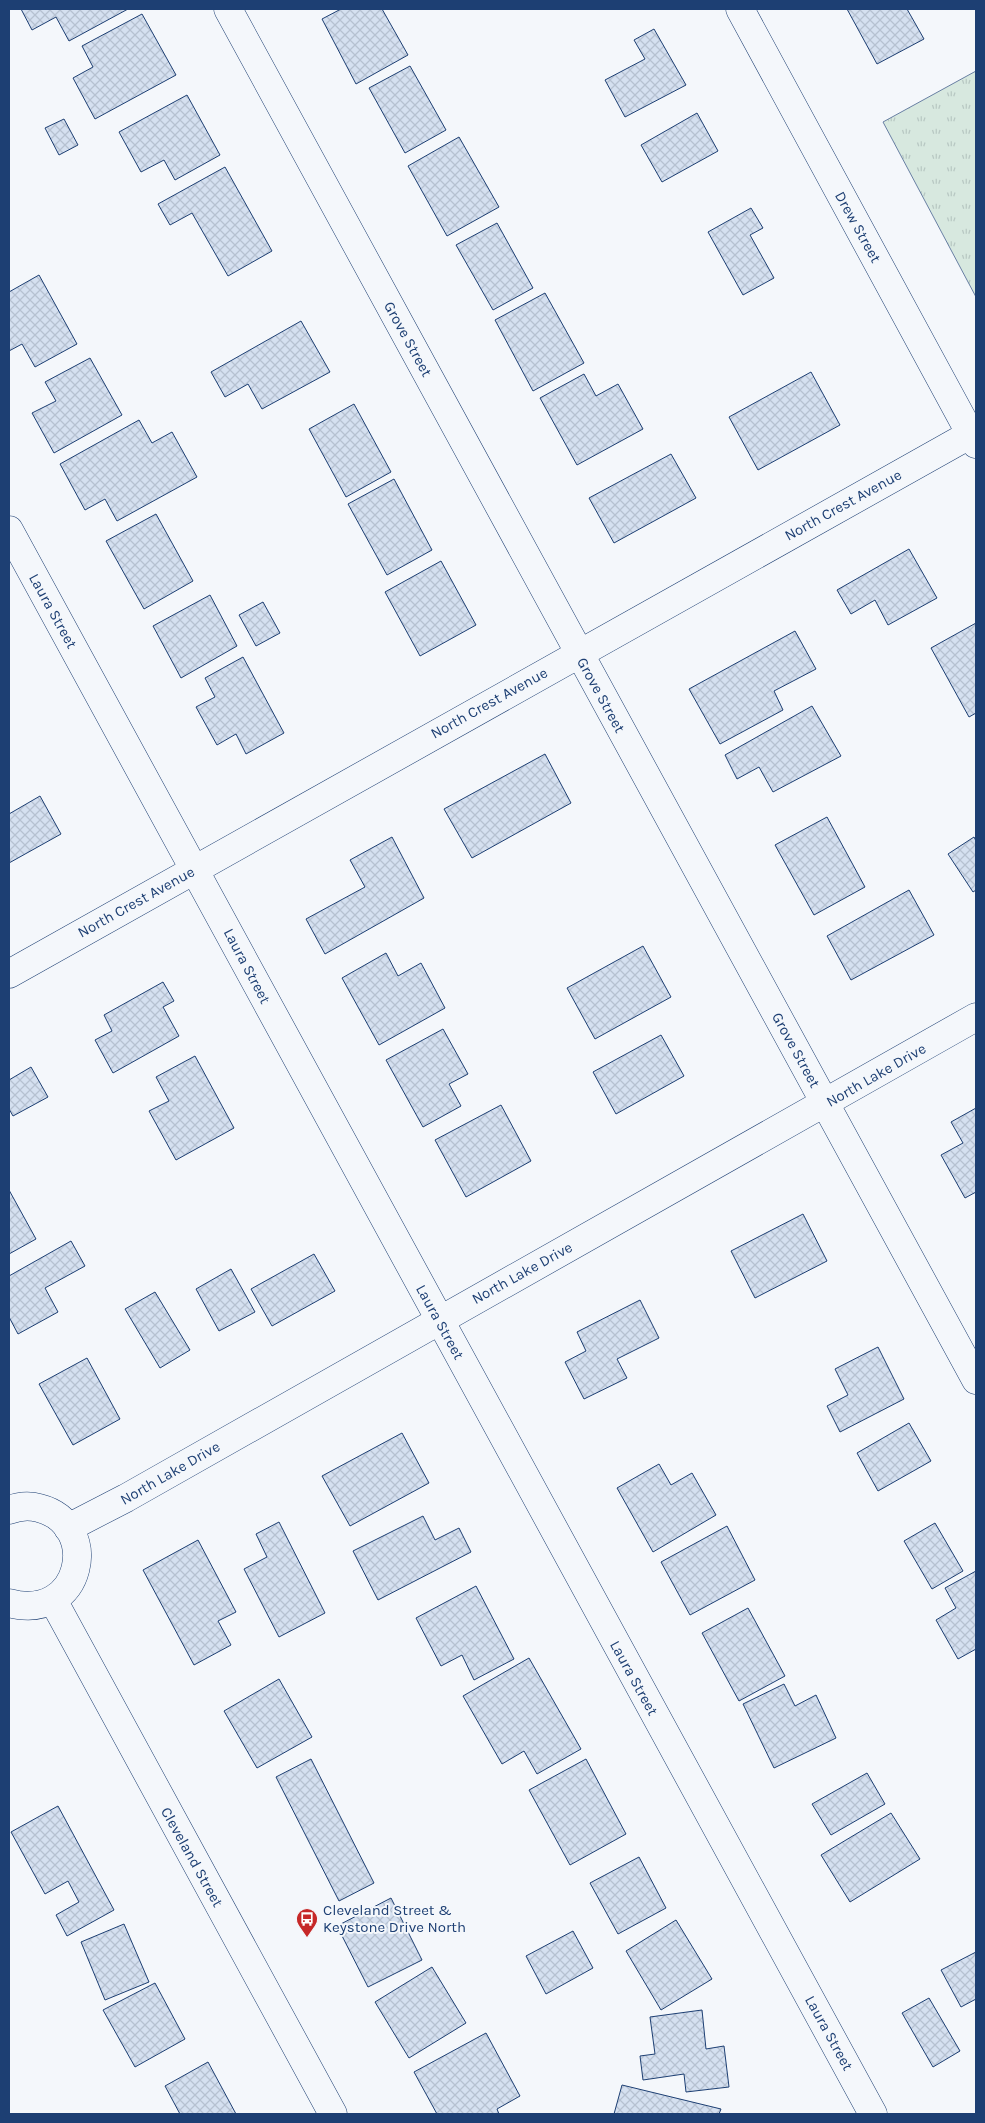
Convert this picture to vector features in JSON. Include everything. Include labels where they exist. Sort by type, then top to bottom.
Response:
[{"type":"street","name":"Grove Street","points":[[228,9],[976,1380]]},
{"type":"street","name":"Drew Street","points":[[740,9],[974,439]]},
{"type":"street","name":"North Crest Avenue","points":[[9,974],[578,653],[974,439]]},
{"type":"street","name":"Laura Street","points":[[9,530],[873,2114]]},
{"type":"street","name":"North Lake Drive","points":[[68,1528],[135,1493],[976,1017]]},
{"type":"street","points":[[9,1510],[30,1506],[45,1510],[58,1517],[68,1528],[75,1543],[77,1560],[74,1575],[65,1590],[53,1600],[38,1606],[22,1607],[9,1603]]},
{"type":"street","name":"Cleveland Street","points":[[53,1600],[332,2114]]},
{"type":"green space","points":[[976,71],[976,297],[883,122]]},
{"type":"building","points":[[21,9],[128,9],[69,41],[56,17],[32,30]]},
{"type":"building","points":[[341,9],[382,9],[408,55],[356,84],[322,19]]},
{"type":"building","points":[[847,9],[907,9],[924,39],[877,64]]},
{"type":"building","points":[[142,14],[176,75],[95,119],[73,78],[93,67],[82,46]]},
{"type":"building","points":[[654,29],[686,85],[625,117],[605,80],[645,59],[634,40]]},
{"type":"building","points":[[410,66],[446,130],[405,153],[369,88]]},
{"type":"building","points":[[187,95],[220,155],[175,180],[164,160],[141,172],[119,132]]},
{"type":"building","points":[[697,113],[718,151],[662,182],[641,145]]},
{"type":"building","points":[[64,119],[78,145],[59,155],[45,128]]},
{"type":"building","points":[[459,137],[499,207],[447,236],[408,166]]},
{"type":"building","points":[[225,167],[272,251],[228,276],[192,213],[170,225],[158,204]]},
{"type":"building","points":[[751,208],[763,228],[750,235],[774,278],[743,295],[708,232]]},
{"type":"building","points":[[497,223],[533,288],[493,310],[456,245]]},
{"type":"building","points":[[39,275],[77,344],[35,367],[22,344],[9,351],[9,292]]},
{"type":"building","points":[[545,293],[584,363],[533,391],[495,320]]},
{"type":"building","points":[[301,321],[330,372],[262,409],[248,384],[225,397],[211,372]]},
{"type":"building","points":[[90,358],[122,415],[54,453],[32,413],[56,401],[45,382]]},
{"type":"building","points":[[811,372],[840,425],[758,470],[729,417]]},
{"type":"building","points":[[584,374],[596,396],[618,384],[643,429],[577,465],[540,398]]},
{"type":"building","points":[[354,404],[391,472],[346,497],[309,429]]},
{"type":"building","points":[[139,420],[152,443],[172,432],[197,477],[117,521],[105,499],[85,510],[60,464]]},
{"type":"building","points":[[671,454],[696,498],[614,543],[589,498]]},
{"type":"building","points":[[394,479],[432,550],[387,575],[348,504]]},
{"type":"building","points":[[156,514],[193,581],[144,609],[106,541]]},
{"type":"building","points":[[909,549],[937,598],[888,625],[875,600],[851,614],[837,590]]},
{"type":"building","points":[[441,561],[476,625],[420,656],[385,592]]},
{"type":"building","points":[[210,595],[237,646],[181,678],[153,626]]},
{"type":"building","points":[[263,602],[280,633],[256,646],[239,615]]},
{"type":"building","points":[[976,623],[976,713],[969,717],[931,648]]},
{"type":"building","points":[[795,631],[816,669],[774,691],[783,710],[720,744],[689,689]]},
{"type":"building","points":[[243,657],[284,733],[246,754],[236,734],[217,745],[196,707],[215,697],[205,678]]},
{"type":"building","points":[[812,706],[841,756],[773,792],[759,767],[737,779],[725,755]]},
{"type":"building","points":[[545,754],[571,803],[472,858],[444,809]]},
{"type":"building","points":[[40,796],[61,834],[9,863],[9,814]]},
{"type":"building","points":[[827,817],[865,887],[814,915],[775,845]]},
{"type":"building","points":[[392,837],[424,898],[325,954],[306,919],[365,887],[350,860]]},
{"type":"building","points":[[974,837],[976,841],[976,890],[973,892],[948,854]]},
{"type":"building","points":[[909,890],[934,935],[851,980],[827,936]]},
{"type":"building","points":[[643,946],[671,997],[595,1039],[567,988]]},
{"type":"building","points":[[386,953],[398,976],[421,963],[445,1008],[379,1045],[342,978]]},
{"type":"building","points":[[163,982],[174,1001],[163,1007],[179,1036],[113,1073],[95,1040],[112,1031],[104,1015]]},
{"type":"building","points":[[443,1029],[468,1074],[449,1084],[461,1106],[423,1127],[386,1060]]},
{"type":"building","points":[[661,1035],[684,1076],[616,1114],[593,1072]]},
{"type":"building","points":[[195,1056],[234,1128],[176,1160],[149,1111],[169,1101],[156,1077]]},
{"type":"building","points":[[31,1067],[48,1097],[13,1116],[9,1109],[9,1080]]},
{"type":"building","points":[[501,1105],[531,1161],[466,1197],[435,1140]]},
{"type":"building","points":[[976,1108],[976,1192],[965,1198],[941,1155],[963,1143],[951,1122]]},
{"type":"building","points":[[9,1190],[36,1239],[9,1254]]},
{"type":"building","points":[[803,1214],[827,1261],[755,1298],[731,1251]]},
{"type":"building","points":[[71,1241],[85,1266],[45,1288],[58,1312],[18,1334],[9,1317],[9,1276]]},
{"type":"building","points":[[314,1254],[335,1291],[272,1326],[251,1289]]},
{"type":"building","points":[[231,1269],[255,1312],[219,1331],[196,1289]]},
{"type":"building","points":[[155,1292],[190,1350],[160,1368],[125,1309]]},
{"type":"building","points":[[640,1300],[659,1338],[617,1359],[627,1378],[584,1399],[565,1362],[586,1351],[577,1332]]},
{"type":"building","points":[[878,1347],[904,1399],[840,1432],[827,1406],[848,1395],[835,1369]]},
{"type":"building","points":[[87,1358],[120,1419],[73,1445],[39,1384]]},
{"type":"building","points":[[909,1423],[931,1461],[878,1491],[857,1453]]},
{"type":"building","points":[[402,1433],[429,1483],[350,1526],[322,1476]]},
{"type":"building","points":[[659,1464],[671,1485],[692,1473],[716,1515],[653,1552],[617,1488]]},
{"type":"building","points":[[423,1516],[435,1540],[459,1528],[471,1552],[378,1600],[353,1551]]},
{"type":"building","points":[[279,1522],[325,1613],[279,1637],[244,1569],[267,1557],[256,1534]]},
{"type":"building","points":[[935,1523],[963,1571],[932,1589],[904,1541]]},
{"type":"building","points":[[727,1526],[755,1580],[690,1615],[661,1562]]},
{"type":"building","points":[[198,1540],[236,1612],[218,1621],[231,1645],[194,1665],[143,1570]]},
{"type":"building","points":[[976,1571],[976,1649],[958,1659],[936,1620],[956,1608],[945,1588]]},
{"type":"building","points":[[476,1586],[514,1659],[474,1680],[462,1655],[441,1666],[416,1618]]},
{"type":"building","points":[[748,1608],[785,1676],[739,1701],[702,1633]]},
{"type":"building","points":[[529,1658],[581,1749],[537,1774],[524,1751],[502,1764],[463,1696]]},
{"type":"building","points":[[279,1679],[312,1737],[257,1768],[224,1711]]},
{"type":"building","points":[[784,1684],[795,1706],[816,1695],[836,1738],[774,1768],[743,1704]]},
{"type":"building","points":[[311,1759],[374,1883],[339,1901],[276,1777]]},
{"type":"building","points":[[586,1759],[626,1834],[570,1865],[529,1790]]},
{"type":"building","points":[[867,1773],[885,1804],[831,1835],[812,1804]]},
{"type":"building","points":[[58,1806],[114,1910],[67,1936],[56,1915],[79,1902],[68,1881],[45,1894],[11,1832]]},
{"type":"building","points":[[891,1813],[920,1859],[850,1902],[821,1855]]},
{"type":"building","points":[[639,1857],[666,1908],[618,1934],[590,1883]]},
{"type":"building","points":[[391,1898],[422,1960],[368,1987],[337,1926]]},
{"type":"building","points":[[676,1920],[712,1979],[661,2010],[626,1951]]},
{"type":"building","points":[[124,1924],[149,1982],[105,2000],[81,1942]]},
{"type":"building","points":[[573,1931],[593,1968],[546,1994],[526,1956]]},
{"type":"building","points":[[976,1952],[976,1999],[961,2007],[941,1970]]},
{"type":"building","points":[[432,1967],[466,2023],[409,2058],[375,2002]]},
{"type":"building","points":[[155,1983],[185,2039],[135,2067],[103,2010]]},
{"type":"building","points":[[929,1998],[960,2051],[933,2067],[902,2013]]},
{"type":"building","points":[[702,2010],[706,2049],[724,2046],[729,2087],[686,2092],[684,2074],[643,2080],[640,2056],[655,2054],[650,2017]]},
{"type":"building","points":[[486,2033],[520,2096],[497,2109],[499,2114],[437,2114],[414,2072]]},
{"type":"building","points":[[208,2062],[236,2114],[180,2114],[165,2086]]},
{"type":"building","points":[[622,2085],[721,2109],[719,2114],[614,2114]]},
{"type":"place","name":"Cleveland Street & Keystone Drive North","points":[[307,1938]]}]
